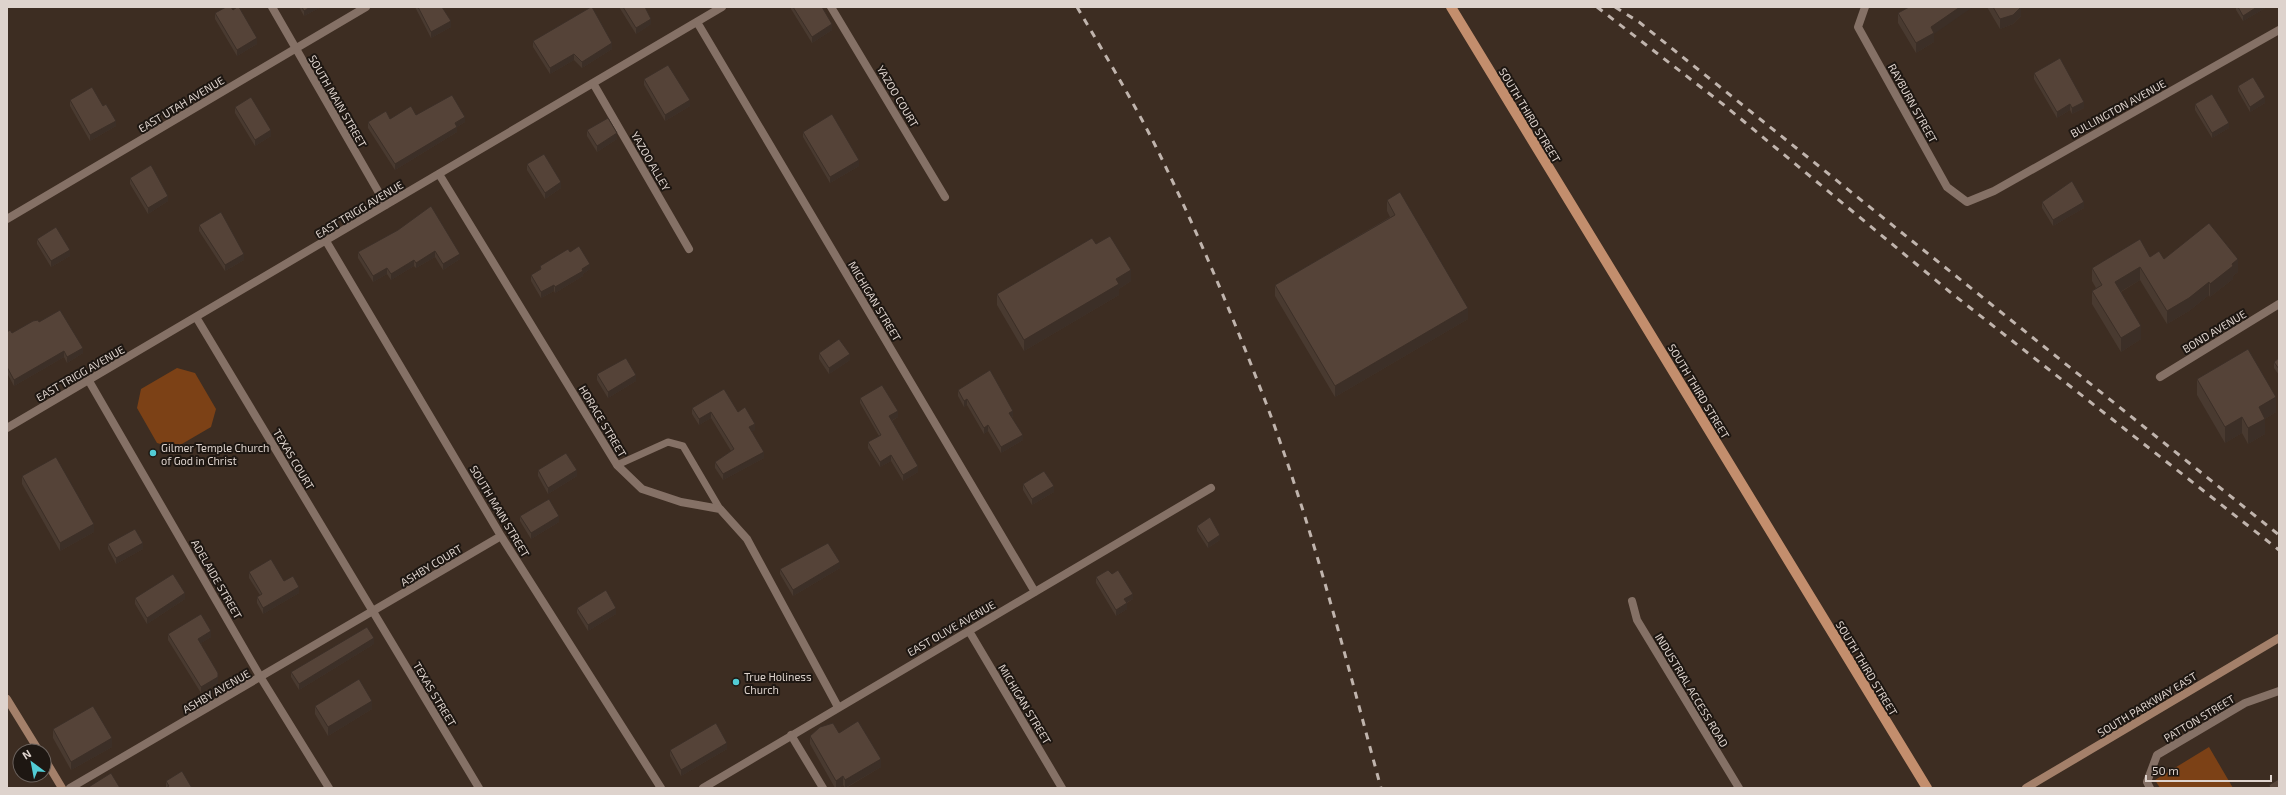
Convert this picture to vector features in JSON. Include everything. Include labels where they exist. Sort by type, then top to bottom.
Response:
[{"type":"main road","name":"SOUTH THIRD STREET","points":[[1451,7],[1927,788]]},
{"type":"main road","name":"SOUTH PARKWAY EAST","points":[[2026,788],[2279,638]]},
{"type":"main road","points":[[7,699],[34,743]]},
{"type":"main road","points":[[52,771],[62,788]]},
{"type":"street","name":"SOUTH MAIN STREET","points":[[272,7],[386,205]]},
{"type":"street","name":"EAST UTAH AVENUE","points":[[7,219],[366,7]]},
{"type":"street","name":"EAST TRIGG AVENUE","points":[[9,426],[722,7]]},
{"type":"street","name":"YAZOO COURT","points":[[832,7],[945,197]]},
{"type":"street","name":"RAYBURN STREET","points":[[1865,7],[1858,27],[1947,187],[1967,202]]},
{"type":"street","name":"MICHIGAN STREET","points":[[697,22],[1035,592]]},
{"type":"street","name":"BULLINGTON AVENUE","points":[[1967,202],[1994,191],[2279,30]]},
{"type":"street","name":"YAZOO ALLEY","points":[[593,83],[689,249]]},
{"type":"street","name":"HORACE STREET","points":[[439,174],[617,466],[642,489],[681,502],[720,509]]},
{"type":"street","name":"SOUTH MAIN STREET","points":[[326,241],[501,536],[661,788]]},
{"type":"street","name":"BOND AVENUE","points":[[2160,377],[2279,304]]},
{"type":"street","name":"TEXAS COURT","points":[[196,317],[373,612]]},
{"type":"street","name":"ADELAIDE STREET","points":[[89,380],[261,678],[329,788]]},
{"type":"street","points":[[7,417],[9,426]]},
{"type":"street","name":"EAST OLIVE AVENUE","points":[[703,788],[1211,488]]},
{"type":"street","points":[[720,509],[748,539],[838,707]]},
{"type":"street","name":"ASHBY COURT","points":[[373,612],[501,536]]},
{"type":"street","name":"INDUSTRIAL ACCESS ROAD","points":[[1632,601],[1637,620],[1739,788]]},
{"type":"street","name":"ASHBY AVENUE","points":[[70,788],[373,612]]},
{"type":"street","name":"TEXAS STREET","points":[[373,612],[479,788]]},
{"type":"street","name":"MICHIGAN STREET","points":[[969,631],[1062,788]]},
{"type":"street","name":"PATTON STREET","points":[[2148,785],[2157,756],[2244,703],[2279,690]]},
{"type":"street","points":[[791,735],[823,788]]},
{"type":"lane","points":[[617,466],[668,442],[683,446],[720,509]]},
{"type":"shaded area","points":[[177,368],[195,373],[216,409],[211,427],[175,448],[157,443],[137,408],[141,389]]},
{"type":"shaded area","points":[[2209,747],[2233,788],[2160,788],[2155,780]]},
{"type":"building","points":[[226,7],[231,7],[233,10],[239,7],[257,38],[237,50],[215,13]]},
{"type":"building","points":[[302,7],[310,7],[304,11]]},
{"type":"building","points":[[418,7],[442,7],[451,21],[431,32]]},
{"type":"building","points":[[591,7],[612,43],[582,62],[574,54],[550,68],[533,41]]},
{"type":"building","points":[[623,7],[645,7],[651,19],[636,28]]},
{"type":"building","points":[[793,7],[822,7],[832,24],[812,37]]},
{"type":"building","points":[[1909,7],[1960,7],[1931,27],[1934,33],[1916,43],[1898,13]]},
{"type":"building","points":[[1993,7],[2021,7],[2013,15],[2000,19]]},
{"type":"building","points":[[2238,7],[2257,7],[2243,16]]},
{"type":"building","points":[[2060,58],[2084,102],[2072,108],[2070,104],[2057,112],[2034,73]]},
{"type":"building","points":[[668,65],[690,100],[665,115],[644,79]]},
{"type":"building","points":[[2253,77],[2265,97],[2250,107],[2238,86]]},
{"type":"building","points":[[92,87],[103,106],[106,104],[116,121],[90,135],[70,100]]},
{"type":"building","points":[[2212,94],[2229,123],[2212,133],[2195,104]]},
{"type":"building","points":[[452,95],[465,117],[455,123],[457,127],[395,164],[368,122],[386,111],[390,119],[411,106],[416,115]]},
{"type":"building","points":[[251,97],[271,130],[255,140],[235,107]]},
{"type":"building","points":[[832,114],[859,160],[830,177],[803,132]]},
{"type":"building","points":[[608,118],[617,133],[597,146],[587,130]]},
{"type":"building","points":[[544,154],[561,182],[545,193],[527,164]]},
{"type":"building","points":[[151,165],[168,196],[148,208],[130,178]]},
{"type":"building","points":[[2072,181],[2084,202],[2053,220],[2042,202]]},
{"type":"building","points":[[1400,192],[1468,308],[1335,386],[1275,285],[1395,215],[1387,200]]},
{"type":"building","points":[[431,206],[460,254],[443,264],[435,251],[416,263],[414,260],[391,274],[387,268],[373,276],[358,252],[398,230]]},
{"type":"building","points":[[221,212],[244,254],[225,265],[199,225]]},
{"type":"building","points":[[2209,223],[2238,259],[2232,264],[2233,266],[2210,284],[2209,282],[2189,298],[2167,311],[2140,267],[2115,282],[2141,326],[2121,338],[2092,291],[2102,285],[2092,268],[2140,239],[2150,257],[2159,251],[2164,259]]},
{"type":"building","points":[[56,227],[70,250],[51,261],[37,239]]},
{"type":"building","points":[[1110,236],[1131,270],[1116,279],[1119,284],[1024,340],[997,294],[1092,238],[1096,244]]},
{"type":"building","points":[[579,246],[590,264],[582,269],[583,271],[555,287],[554,285],[541,292],[531,275],[541,269],[540,266],[568,249],[570,252]]},
{"type":"building","points":[[60,310],[83,348],[67,357],[64,351],[14,380],[7,367],[7,332],[10,330],[12,333],[33,321],[38,320],[39,322]]},
{"type":"building","points":[[839,339],[850,354],[829,368],[819,353]]},
{"type":"building","points":[[2248,349],[2276,397],[2259,407],[2265,419],[2248,428],[2242,417],[2225,427],[2197,379]]},
{"type":"building","points":[[626,358],[636,375],[608,392],[597,374]]},
{"type":"building","points":[[2279,358],[2279,369],[2274,362]]},
{"type":"building","points":[[990,370],[1013,411],[1009,413],[1023,435],[1001,447],[988,425],[984,428],[967,399],[964,401],[958,390]]},
{"type":"building","points":[[882,385],[898,411],[889,416],[918,466],[903,475],[891,455],[880,462],[868,442],[881,435],[860,398]]},
{"type":"building","points":[[724,389],[738,412],[745,407],[755,424],[749,427],[764,452],[723,474],[715,462],[734,449],[711,412],[699,419],[692,408]]},
{"type":"building","points":[[566,453],[577,470],[548,488],[538,470]]},
{"type":"building","points":[[56,457],[94,524],[60,543],[22,476]]},
{"type":"building","points":[[1044,471],[1054,486],[1032,499],[1023,484]]},
{"type":"building","points":[[549,499],[559,516],[531,533],[520,516]]},
{"type":"building","points":[[1210,517],[1220,535],[1208,543],[1197,526]]},
{"type":"building","points":[[135,529],[143,543],[116,558],[108,544]]},
{"type":"building","points":[[828,543],[840,562],[793,590],[780,569]]},
{"type":"building","points":[[271,559],[284,581],[293,576],[299,587],[263,608],[257,597],[262,594],[249,572]]},
{"type":"building","points":[[1108,570],[1112,574],[1118,570],[1133,594],[1124,599],[1127,603],[1116,610],[1096,577]]},
{"type":"building","points":[[173,574],[185,593],[147,618],[135,598]]},
{"type":"building","points":[[606,590],[616,608],[588,625],[577,608]]},
{"type":"building","points":[[201,614],[211,631],[198,639],[218,673],[218,677],[201,687],[168,634]]},
{"type":"building","points":[[367,627],[374,638],[299,684],[291,672]]},
{"type":"building","points":[[359,679],[372,701],[328,727],[315,706]]},
{"type":"building","points":[[93,706],[112,738],[71,762],[53,729]]},
{"type":"building","points":[[858,721],[881,759],[845,780],[843,776],[836,781],[810,736],[820,727],[833,723],[839,733]]},
{"type":"building","points":[[716,723],[727,743],[681,770],[670,750]]},
{"type":"building","points":[[182,771],[192,788],[166,788],[169,786],[166,781]]},
{"type":"building","points":[[111,773],[120,788],[87,788]]},
{"type":"building","points":[[2279,779],[2279,788],[2270,788],[2269,785]]},
{"type":"railway","points":[[1077,7],[1128,94],[1171,178],[1228,306],[1266,403],[1314,546],[1342,642],[1381,788]]},
{"type":"railway","points":[[1597,7],[1724,105],[1950,292],[2279,550]]},
{"type":"railway","points":[[1615,7],[1639,22],[2279,535]]},
{"type":"place","name":"Gilmer Temple Church of God in Christ","points":[[153,453]]},
{"type":"place","name":"True Holiness Church","points":[[736,682]]}]
